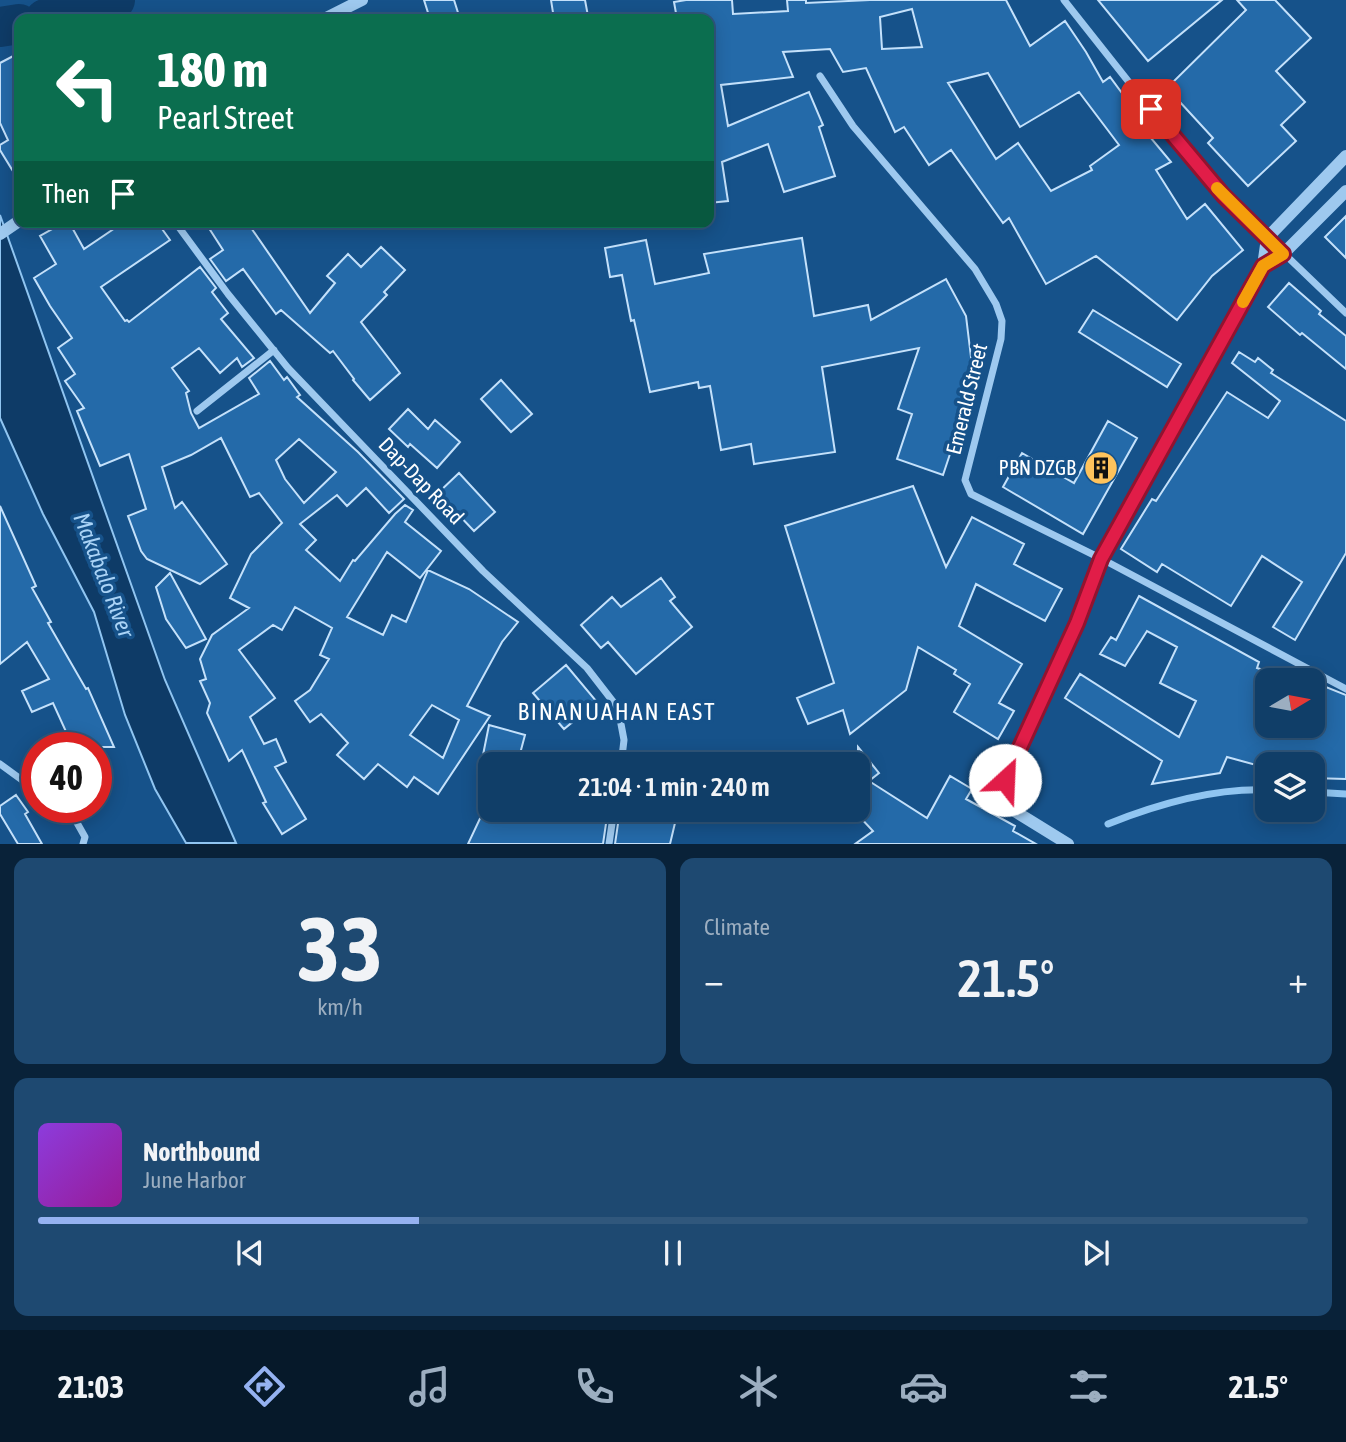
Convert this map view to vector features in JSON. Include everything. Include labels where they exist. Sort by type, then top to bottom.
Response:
[{"type":"street","points":[[334,14],[362,0]]},
{"type":"street","points":[[1064,0],[1185,153],[1223,195],[1346,313]]},
{"type":"street","name":"Emerald Street","points":[[820,76],[853,126],[975,269],[996,304],[1002,321],[1001,339],[965,480],[971,494],[1101,559],[1346,689]]},
{"type":"street","points":[[1068,844],[1013,810],[1005,780],[1077,623],[1101,559],[1263,266],[1267,238],[1346,156]]},
{"type":"street","points":[[1263,266],[1283,254],[1346,191]]},
{"type":"street","name":"Dap-Dap Road","points":[[179,228],[288,368],[483,571],[587,668],[618,708],[624,740],[623,752]]},
{"type":"street","points":[[197,411],[274,350]]},
{"type":"street","points":[[1,766],[21,780]]},
{"type":"street","points":[[609,844],[612,822]]},
{"type":"street","points":[[77,823],[85,837],[83,844]]},
{"type":"water","points":[[0,215],[165,680],[236,843],[186,843],[155,789],[125,715],[94,612],[43,514],[0,418]]},
{"type":"building","points":[[424,0],[454,0],[458,14],[428,14]]},
{"type":"building","points":[[551,0],[585,0],[588,14],[553,14]]},
{"type":"building","points":[[686,0],[732,0],[733,14],[788,11],[787,0],[806,0],[806,3],[1006,0],[1030,46],[1065,21],[1103,82],[1110,77],[1130,104],[1125,107],[1171,162],[1156,170],[1187,219],[1205,204],[1243,250],[1212,276],[1177,320],[1096,256],[1046,284],[1009,218],[1003,223],[951,150],[929,165],[904,127],[895,132],[866,68],[843,72],[830,49],[783,52],[793,77],[721,85],[728,126],[809,92],[823,125],[819,127],[835,176],[784,192],[768,144],[722,162],[728,201],[714,202],[714,14],[676,14],[674,2]],"holes":[[[912,9],[922,47],[882,49],[880,17]],[[988,73],[1020,127],[1079,92],[1119,145],[1090,166],[1092,170],[1051,191],[1018,143],[996,159],[948,83]]]},
{"type":"building","points":[[1098,0],[1222,0],[1148,61]]},
{"type":"building","points":[[1237,0],[1275,0],[1311,38],[1276,71],[1305,102],[1281,125],[1296,141],[1248,186],[1208,143],[1213,138],[1167,88],[1246,10]]},
{"type":"building","points":[[14,56],[14,173],[0,150],[0,145],[8,140],[0,123],[0,63]]},
{"type":"building","points":[[1346,216],[1346,258],[1325,237]]},
{"type":"building","points":[[54,228],[72,228],[84,249],[115,228],[161,228],[170,240],[101,287],[125,321],[129,322],[200,267],[216,288],[212,292],[228,313],[221,319],[254,358],[242,367],[237,358],[220,373],[199,348],[172,368],[189,391],[186,393],[191,413],[199,428],[259,394],[249,378],[270,361],[284,380],[287,377],[300,395],[297,397],[358,452],[404,499],[389,513],[366,488],[347,506],[337,495],[300,524],[316,540],[306,550],[340,581],[353,560],[355,561],[405,505],[413,510],[405,522],[441,551],[420,578],[387,552],[347,617],[383,635],[392,615],[406,622],[428,570],[469,589],[518,622],[502,642],[467,706],[490,716],[438,794],[414,777],[407,787],[378,764],[364,779],[337,755],[348,743],[321,714],[310,722],[295,701],[310,690],[329,659],[320,655],[332,628],[295,607],[282,630],[273,625],[239,650],[275,698],[250,717],[264,744],[276,739],[286,762],[275,767],[306,819],[282,834],[263,803],[266,802],[242,750],[229,761],[207,713],[210,703],[200,681],[206,679],[200,659],[212,635],[249,608],[230,598],[251,554],[282,523],[259,493],[250,497],[221,438],[162,467],[175,508],[182,502],[227,564],[200,584],[147,559],[141,551],[128,516],[146,509],[129,454],[100,466],[77,411],[84,408],[65,381],[75,374],[58,348],[72,338],[34,278],[56,264],[40,236]],"holes":[[[299,439],[336,472],[304,503],[285,479],[276,460]],[[432,705],[459,720],[443,758],[410,735]]]},
{"type":"building","points":[[209,228],[251,228],[310,313],[335,283],[327,276],[348,254],[361,267],[381,247],[405,270],[384,292],[387,295],[361,322],[400,373],[370,400],[333,351],[330,353],[281,310],[276,314],[243,269],[226,281],[210,259],[223,250]]},
{"type":"building","points":[[802,238],[814,316],[868,305],[871,320],[946,279],[966,316],[974,382],[943,475],[897,459],[912,414],[898,409],[919,348],[822,367],[835,452],[754,464],[751,444],[721,450],[710,386],[699,388],[698,382],[650,392],[622,275],[610,277],[605,248],[646,240],[655,284],[709,273],[704,254]]},
{"type":"building","points":[[1289,283],[1321,311],[1319,314],[1346,336],[1346,369],[1268,307]]},
{"type":"building","points":[[1093,310],[1181,364],[1167,387],[1079,332]]},
{"type":"building","points":[[1239,352],[1255,362],[1258,358],[1273,370],[1271,373],[1346,421],[1346,553],[1295,640],[1273,627],[1302,582],[1262,556],[1231,606],[1162,564],[1157,572],[1121,549],[1152,499],[1156,501],[1227,392],[1268,418],[1280,401],[1232,363]]},
{"type":"building","points":[[501,380],[532,414],[511,432],[481,399]]},
{"type":"building","points":[[408,409],[428,429],[435,420],[460,442],[437,468],[389,429]]},
{"type":"building","name":"PBN DZGB","points":[[1108,421],[1137,438],[1083,534],[1003,487],[1022,453],[1074,483]]},
{"type":"building","points":[[459,473],[495,512],[474,531],[438,493]]},
{"type":"building","points":[[913,486],[946,567],[972,517],[1024,544],[1014,564],[1062,589],[1045,621],[976,584],[959,626],[1022,664],[999,703],[1014,711],[998,739],[954,712],[970,684],[954,674],[956,670],[918,647],[906,690],[850,734],[843,710],[808,724],[797,698],[834,683],[785,526]]},
{"type":"building","points":[[0,506],[36,586],[32,588],[51,622],[48,623],[86,689],[88,688],[107,732],[66,732],[53,703],[32,712],[22,691],[49,679],[27,642],[0,664]]},
{"type":"building","points":[[170,573],[206,639],[186,648],[166,619],[156,587]]},
{"type":"building","points":[[661,578],[675,597],[670,601],[692,627],[636,674],[608,642],[601,648],[581,625],[612,597],[621,607]]},
{"type":"building","points":[[1139,596],[1259,662],[1255,668],[1255,738],[1325,738],[1326,687],[1346,695],[1346,779],[1325,778],[1325,752],[1255,752],[1255,765],[1227,757],[1220,773],[1152,784],[1162,761],[1065,698],[1080,674],[1179,737],[1196,701],[1160,683],[1177,647],[1147,631],[1125,666],[1100,654],[1111,637],[1116,640]]},
{"type":"building","points":[[566,665],[597,702],[564,729],[533,693]]},
{"type":"building","points":[[489,725],[525,735],[520,752],[484,752]]},
{"type":"building","points":[[870,762],[879,773],[870,780]]},
{"type":"building","points":[[950,776],[972,789],[966,799],[1015,826],[1013,831],[1036,844],[855,844],[873,831],[865,822],[870,822],[870,782],[927,818]]},
{"type":"building","points":[[16,795],[21,802],[21,823],[30,823],[42,844],[18,844],[0,814],[0,806]]},
{"type":"building","points":[[478,822],[606,822],[603,844],[468,844]]},
{"type":"building","points":[[618,822],[675,823],[670,844],[615,844]]},
{"type":"waterway","name":"Makabalo River","points":[[73,14],[106,8],[115,0]]},
{"type":"waterway","name":"Makabalo River","points":[[0,27],[14,25]]},
{"type":"waterway","points":[[1108,824],[1186,799],[1255,790]]},
{"type":"waterway","points":[[1325,793],[1346,794]]},
{"type":"slow traffic","points":[[1217,188],[1283,254],[1263,266],[1243,302]]},
{"type":"place","name":"PBN DZGB","points":[[1101,468]]},
{"type":"district","name":"BINANUAHAN EAST","points":[[617,712]]},
{"type":"route","points":[[1005,780],[1077,623],[1101,559],[1263,266],[1283,254],[1223,195],[1185,153],[1151,109]]}]
